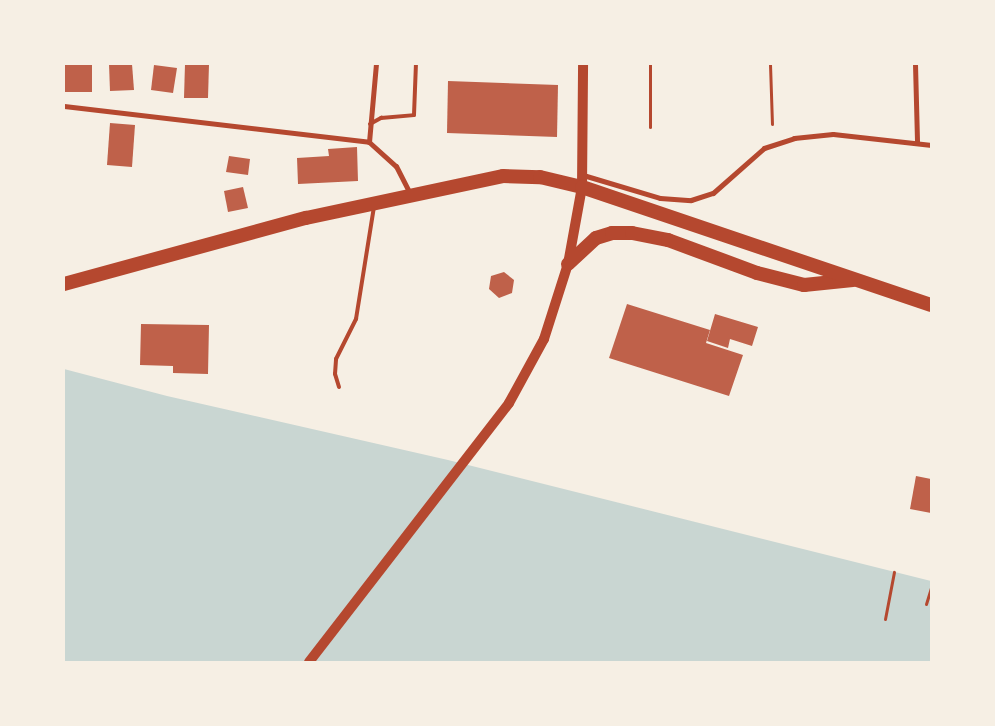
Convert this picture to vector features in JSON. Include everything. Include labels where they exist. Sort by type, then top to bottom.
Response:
[{"type":"highway","points":[[64,284],[374,202],[503,176],[582,181],[931,305]]},
{"type":"highway","points":[[568,264],[596,238],[612,233],[632,233],[668,240],[757,272],[804,286],[859,279]]},
{"type":"main road","points":[[309,662],[509,403],[544,339],[568,264],[582,181],[583,64]]},
{"type":"street","points":[[369,142],[376,64]]},
{"type":"street","points":[[915,64],[917,143]]},
{"type":"street","points":[[64,106],[369,142],[396,166],[410,194]]},
{"type":"street","points":[[582,181],[660,198],[691,200],[713,193],[764,148],[780,141],[833,134],[931,145]]},
{"type":"lane","points":[[370,124],[381,118],[414,115],[416,64]]},
{"type":"lane","points":[[339,387],[335,374],[336,359],[356,319],[374,202]]},
{"type":"path","points":[[650,64],[650,127]]},
{"type":"path","points":[[770,64],[772,124]]},
{"type":"path","points":[[885,619],[894,572]]},
{"type":"path","points":[[926,604],[931,588]]},
{"type":"shaded area","points":[[64,369],[167,396],[448,460],[931,581],[931,662],[64,662]]},
{"type":"building","points":[[64,64],[92,64],[92,92],[65,92]]},
{"type":"building","points":[[109,64],[132,64],[134,90],[110,91]]},
{"type":"building","points":[[185,64],[209,64],[208,98],[184,98]]},
{"type":"building","points":[[154,65],[177,68],[173,93],[151,90]]},
{"type":"building","points":[[448,81],[558,85],[557,137],[447,133]]},
{"type":"building","points":[[110,123],[135,125],[132,167],[107,165]]},
{"type":"building","points":[[357,147],[358,181],[298,184],[297,158],[329,156],[328,149]]},
{"type":"building","points":[[229,156],[250,159],[248,175],[226,172]]},
{"type":"building","points":[[243,187],[248,208],[228,212],[224,191]]},
{"type":"building","points":[[504,272],[514,280],[512,293],[499,298],[489,289],[491,276]]},
{"type":"building","points":[[627,304],[710,330],[706,343],[743,355],[729,396],[609,358]]},
{"type":"building","points":[[715,314],[758,327],[752,346],[730,339],[728,348],[707,341]]},
{"type":"building","points":[[141,324],[209,325],[208,374],[173,373],[173,366],[140,365]]},
{"type":"building","points":[[916,476],[931,479],[931,513],[910,509]]}]
